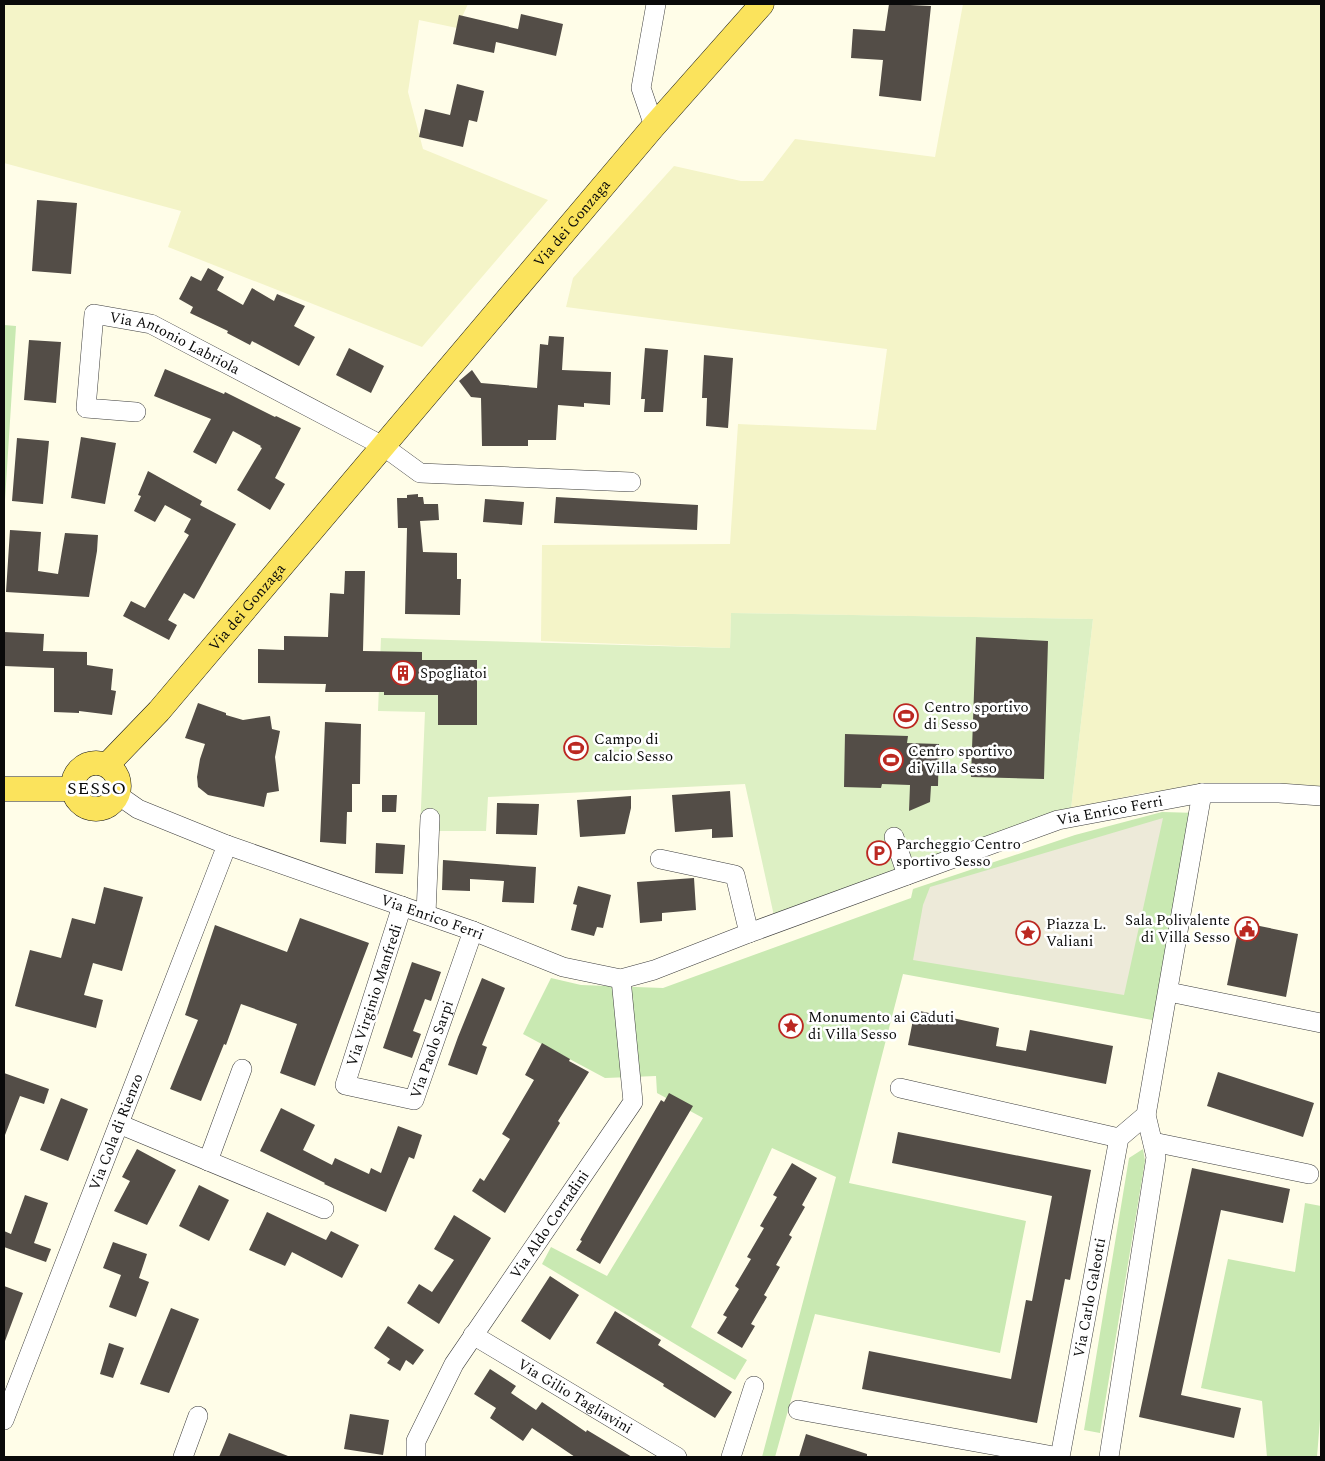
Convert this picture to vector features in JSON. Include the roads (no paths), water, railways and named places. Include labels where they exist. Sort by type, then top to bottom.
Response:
[{"type":"main road","name":"Via dei Gonzaga","points":[[107,765],[159,711],[654,126],[762,4]]},
{"type":"main road","points":[[87,764],[107,765],[118,778],[120,786],[118,795],[114,802],[106,808],[98,810],[89,809],[81,804],[76,797],[73,789],[74,779],[79,770],[87,764]]},
{"type":"main road","points":[[4,789],[73,789]]},
{"type":"street","points":[[654,126],[641,88],[656,4]]},
{"type":"street","name":"Via Antonio Labriola","points":[[136,412],[86,408],[94,314],[151,324],[383,446]]},
{"type":"street","points":[[383,446],[420,472],[631,482]]},
{"type":"street","points":[[1109,1457],[1156,1157],[1146,1115],[1169,992],[1202,793]]},
{"type":"street","name":"Via Enrico Ferri","points":[[118,795],[138,809],[227,844],[473,931],[563,967],[621,979],[654,970],[749,932],[1058,820],[1202,793],[1279,793],[1321,796]]},
{"type":"street","points":[[426,914],[430,818]]},
{"type":"street","points":[[894,837],[907,875]]},
{"type":"street","name":"Via Cola di Rienzo","points":[[4,1416],[227,844]]},
{"type":"street","points":[[660,858],[735,874],[749,932]]},
{"type":"street","name":"Via Virginio Manfredi","points":[[345,1085],[402,906]]},
{"type":"street","name":"Via Paolo Sarpi","points":[[345,1085],[414,1100],[473,931]]},
{"type":"street","name":"Via Aldo Corradini","points":[[416,1457],[416,1441],[454,1364],[633,1102],[621,979]]},
{"type":"street","points":[[1169,992],[1321,1023]]},
{"type":"street","points":[[208,1161],[242,1069]]},
{"type":"street","points":[[900,1088],[1119,1138],[1146,1115]]},
{"type":"street","points":[[119,1124],[324,1209]]},
{"type":"street","name":"Via Carlo Galeotti","points":[[798,1410],[1060,1457],[1119,1138]]},
{"type":"street","points":[[1153,1142],[1310,1174]]},
{"type":"street","name":"Via Gilio Tagliavini","points":[[473,1335],[677,1457]]},
{"type":"street","points":[[731,1457],[754,1386]]},
{"type":"street","points":[[183,1457],[198,1416]]},
{"type":"place","name":"Spogliatoi","points":[[403,673]]},
{"type":"place","name":"Centro sportivo di Sesso","points":[[906,716]]},
{"type":"place","name":"Campo di calcio Sesso","points":[[576,748]]},
{"type":"place","name":"Centro sportivo di Villa Sesso","points":[[891,760]]},
{"type":"place","name":"Parcheggio Centro sportivo Sesso","points":[[879,853]]},
{"type":"place","name":"Sala Polivalente di Villa Sesso","points":[[1247,929]]},
{"type":"place","name":"Piazza L. Valiani","points":[[1028,933]]},
{"type":"place","name":"Monumento ai Caduti di Villa Sesso","points":[[791,1026]]},
{"type":"district","name":"SESSO","points":[[97,788]]}]
